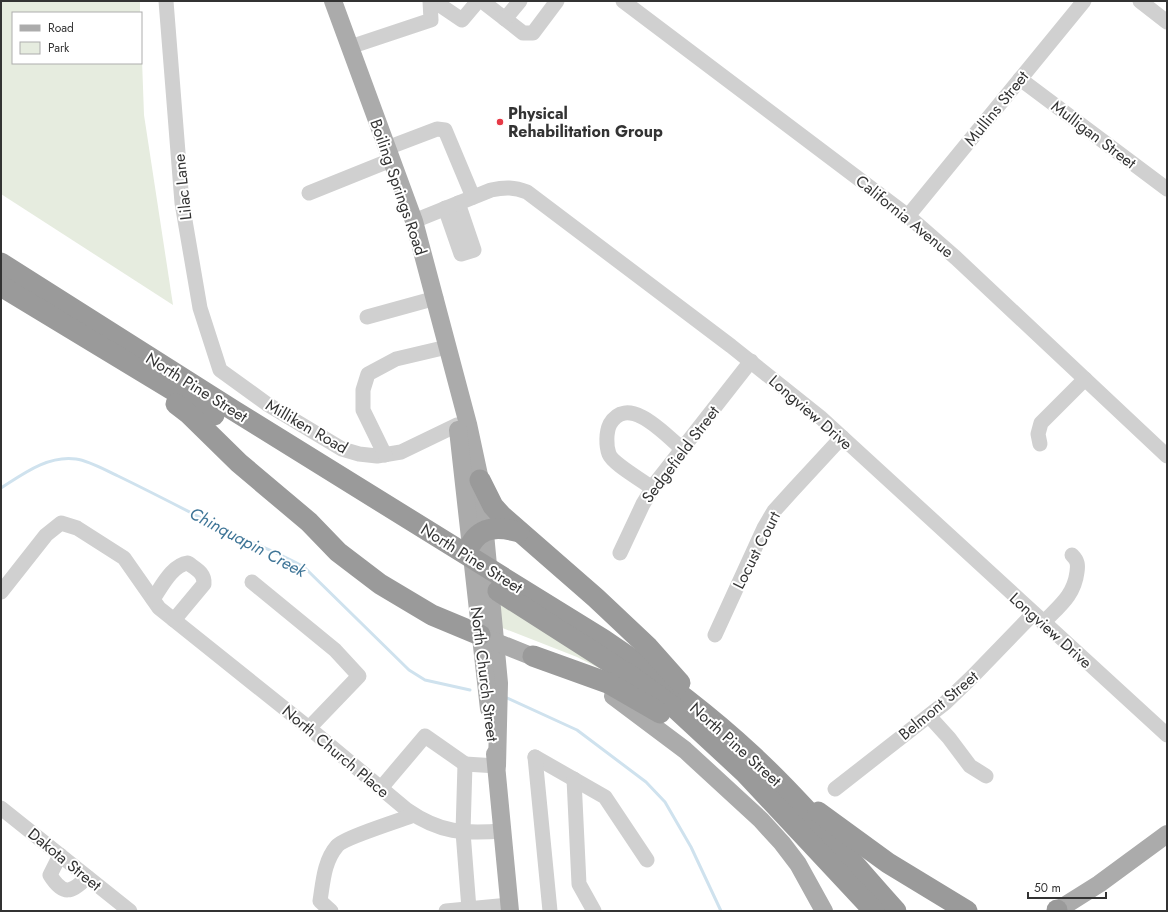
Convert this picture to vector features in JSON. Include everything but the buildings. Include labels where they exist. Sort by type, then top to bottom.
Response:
[{"type":"highway","name":"North Pine Street","points":[[1,263],[233,410],[604,640],[680,694],[752,755],[789,792],[896,911]]},
{"type":"highway","name":"North Pine Street","points":[[1,286],[115,354],[446,558],[631,676],[676,709],[745,774],[874,911]]},
{"type":"highway","points":[[115,354],[189,414],[239,463],[309,522],[338,552],[393,592],[432,615],[487,638]]},
{"type":"highway","points":[[480,480],[493,506],[519,532],[596,598],[648,647],[717,724]]},
{"type":"highway","points":[[479,545],[496,528],[519,532]]},
{"type":"highway","points":[[528,654],[580,672],[630,695],[652,708],[707,750],[732,762]]},
{"type":"highway","points":[[789,792],[888,862],[967,911]]},
{"type":"main road","name":"Boiling Springs Road","points":[[333,1],[388,154],[414,221],[436,298],[454,376],[462,424],[479,545],[482,580]]},
{"type":"main road","name":"Boiling Springs Road","points":[[462,424],[480,480],[479,545]]},
{"type":"main road","name":"North Church Street","points":[[482,580],[509,908]]},
{"type":"main road","name":"North Church Street","points":[[487,638],[498,675],[497,766]]},
{"type":"main road","points":[[487,638],[528,654],[605,690],[685,750],[761,820],[782,843],[798,864],[824,911]]},
{"type":"main road","points":[[498,675],[510,661],[528,654]]},
{"type":"main road","points":[[1063,909],[1167,834]]},
{"type":"street","name":"Lilac Lane","points":[[166,1],[183,210],[200,308],[220,370]]},
{"type":"street","points":[[350,47],[431,20],[430,1]]},
{"type":"street","points":[[434,1],[462,20],[478,1]]},
{"type":"street","points":[[482,1],[523,33],[533,32],[557,1]]},
{"type":"street","points":[[505,19],[520,1]]},
{"type":"street","name":"California Avenue","points":[[623,1],[908,216],[956,258],[1167,456]]},
{"type":"street","name":"Mullins Street","points":[[908,216],[1084,1]]},
{"type":"street","points":[[1140,1],[1167,22]]},
{"type":"street","name":"Mulligan Street","points":[[1020,79],[1167,190]]},
{"type":"street","points":[[309,193],[437,129],[445,130],[473,197]]},
{"type":"street","name":"Longview Drive","points":[[414,221],[473,197],[503,187],[516,188],[527,192],[751,361],[820,417],[1038,618],[1167,734]]},
{"type":"street","points":[[367,317],[436,298]]},
{"type":"street","points":[[385,455],[364,410],[363,390],[368,374],[396,359],[447,347]]},
{"type":"street","name":"Sedgefield Street","points":[[620,552],[652,488],[751,361]]},
{"type":"street","name":"Milliken Road","points":[[220,370],[267,404],[342,449],[359,454],[385,455],[401,452],[462,424]]},
{"type":"street","points":[[1040,444],[1038,434],[1041,422],[1085,379]]},
{"type":"street","points":[[652,488],[614,461],[609,454],[607,440],[608,428],[613,419],[621,413],[630,412],[646,418],[682,449]]},
{"type":"street","name":"Locust Court","points":[[715,635],[764,528],[774,511],[842,437]]},
{"type":"street","name":"North Church Place","points":[[1,592],[46,535],[61,523],[77,528],[124,558],[159,608],[414,815],[440,828],[463,832],[503,831]]},
{"type":"street","name":"Belmont Street","points":[[835,789],[929,716],[1038,618],[1073,592],[1078,565],[1072,556]]},
{"type":"street","points":[[153,598],[175,569],[182,564],[188,563],[202,573],[205,578],[204,584],[180,625]]},
{"type":"street","points":[[252,582],[335,650],[359,676],[308,728]]},
{"type":"street","points":[[929,716],[950,738],[970,766],[986,776]]},
{"type":"street","points":[[381,788],[424,736],[465,764],[497,766]]},
{"type":"street","points":[[550,911],[535,756],[605,797],[647,860]]},
{"type":"street","points":[[465,764],[463,832],[469,909]]},
{"type":"street","points":[[574,779],[580,884],[594,911]]},
{"type":"street","name":"Dakota Street","points":[[1,808],[130,911]]},
{"type":"street","points":[[331,911],[320,901],[326,864],[338,844],[384,825],[396,823],[414,815]]},
{"type":"street","points":[[60,855],[50,876],[56,884],[64,890],[70,891],[76,888],[87,877]]},
{"type":"street","points":[[446,911],[509,908]]},
{"type":"green space","points":[[1,1],[140,1],[140,12],[12,12],[12,64],[142,64],[142,60],[144,115],[173,305],[1,194]]},
{"type":"green space","points":[[496,592],[650,694],[577,657],[500,627]]},
{"type":"waterway","name":"Chinquapin Creek","points":[[1,488],[36,467],[56,460],[76,459],[92,464],[141,487],[222,529],[281,555],[304,567],[409,670],[425,680],[470,690]]},
{"type":"waterway","name":"Chinquapin Creek","points":[[505,697],[577,730],[646,782],[665,802],[691,847],[721,911]]},
{"type":"place","name":"Physical Rehabilitation Group","points":[[500,122]]}]
